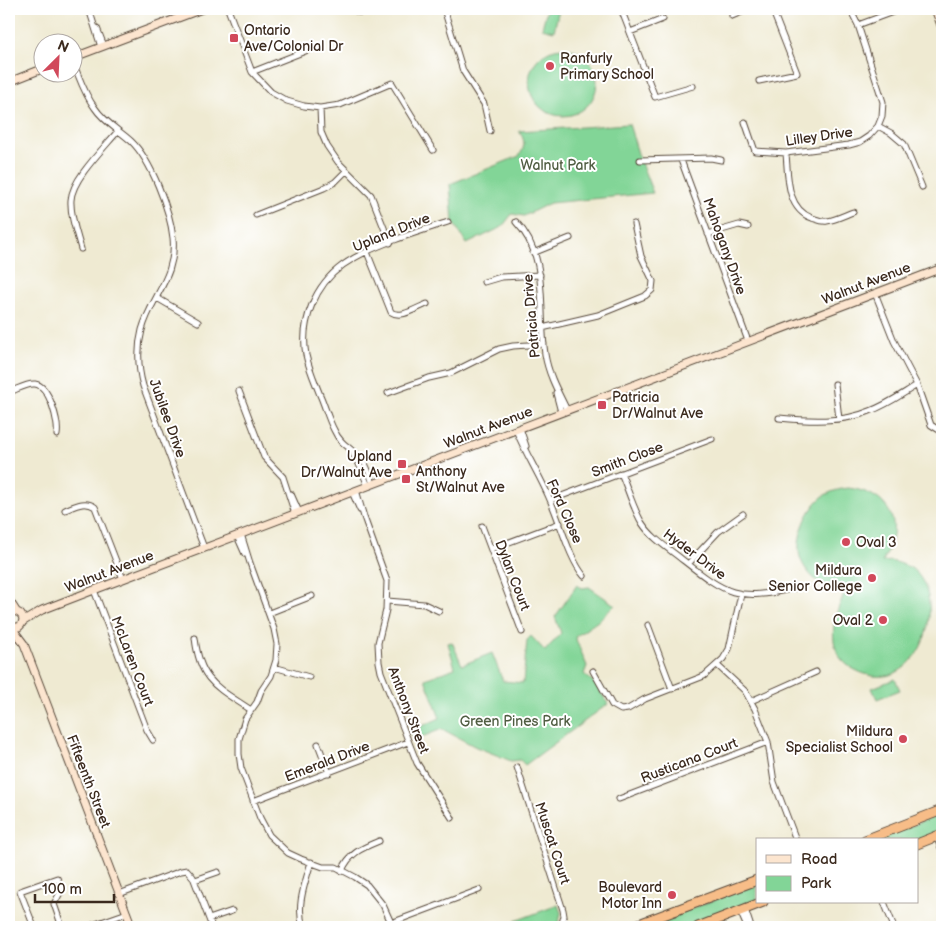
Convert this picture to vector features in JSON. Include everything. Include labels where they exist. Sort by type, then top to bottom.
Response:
[{"type":"highway","points":[[870,838],[942,810]]},
{"type":"highway","points":[[918,844],[939,835]]},
{"type":"highway","points":[[631,927],[756,880]]},
{"type":"highway","points":[[698,927],[758,904]]},
{"type":"street","points":[[89,9],[103,47]]},
{"type":"street","points":[[82,55],[202,9]]},
{"type":"street","points":[[228,9],[252,72],[271,92],[287,101],[320,108],[340,105],[392,83],[433,150]]},
{"type":"street","points":[[353,9],[358,12],[378,12]]},
{"type":"street","points":[[444,9],[463,70],[484,104],[490,132]]},
{"type":"street","points":[[621,9],[654,97],[693,86]]},
{"type":"street","points":[[732,16],[749,9]]},
{"type":"street","points":[[760,81],[797,73],[772,9]]},
{"type":"street","points":[[850,9],[858,25],[883,102],[882,116],[878,126],[891,133],[904,144],[922,187]]},
{"type":"street","points":[[858,25],[901,9]]},
{"type":"street","points":[[935,9],[942,28]]},
{"type":"street","points":[[630,32],[663,19]]},
{"type":"street","points":[[252,72],[314,48]]},
{"type":"street","points":[[9,80],[32,73]]},
{"type":"street","name":"Jubilee Drive","points":[[81,82],[88,99],[99,114],[138,148],[148,164],[172,227],[172,263],[167,278],[142,330],[139,347],[139,368],[143,386],[204,548]]},
{"type":"street","points":[[320,108],[321,132],[327,146],[338,162],[371,195],[390,243]]},
{"type":"street","name":"Lilley Drive","points":[[744,122],[755,152],[786,153],[860,142],[878,126]]},
{"type":"street","points":[[81,249],[72,210],[73,188],[118,131]]},
{"type":"street","points":[[786,153],[790,194],[799,210],[808,216],[827,221],[853,212]]},
{"type":"street","points":[[640,160],[721,160]]},
{"type":"street","name":"Mahogany Drive","points":[[681,160],[748,341]]},
{"type":"street","points":[[256,215],[324,188],[335,182],[346,170]]},
{"type":"street","name":"Upland Drive","points":[[371,485],[351,451],[335,432],[311,371],[305,347],[306,326],[314,300],[328,278],[342,266],[367,252],[448,222]]},
{"type":"street","name":"Patricia Drive","points":[[516,222],[526,234],[534,252],[540,275],[542,328],[546,363],[564,411]]},
{"type":"street","points":[[542,328],[598,315],[646,296],[652,290],[652,281],[644,263],[634,224]]},
{"type":"street","points":[[708,234],[739,225],[748,227]]},
{"type":"street","points":[[534,252],[570,238]]},
{"type":"street","points":[[367,252],[391,312],[396,315],[401,314],[427,304]]},
{"type":"street","name":"Walnut Avenue","points":[[10,627],[17,628],[42,610],[942,268]]},
{"type":"street","points":[[484,282],[501,277],[540,275]]},
{"type":"street","points":[[875,294],[894,342],[917,385],[930,425],[938,430]]},
{"type":"street","points":[[157,298],[198,322]]},
{"type":"street","points":[[388,393],[429,378],[452,373],[499,349],[544,344]]},
{"type":"street","points":[[9,392],[32,384],[42,387],[47,393],[56,420],[57,435]]},
{"type":"street","points":[[835,384],[839,419]]},
{"type":"street","points":[[779,418],[839,419],[872,411],[917,385]]},
{"type":"street","points":[[239,391],[264,457],[267,462],[278,470],[297,513]]},
{"type":"street","name":"Ford Close","points":[[518,429],[560,523],[576,566],[584,576]]},
{"type":"street","name":"Smith Close","points":[[550,500],[712,439]]},
{"type":"street","name":"Hyder Drive","points":[[621,473],[639,518],[647,529],[658,541],[718,586],[741,594],[767,594],[794,588]]},
{"type":"street","name":"Anthony Street","points":[[354,491],[385,573],[388,589],[378,635],[379,662],[408,742],[422,773],[452,818]]},
{"type":"street","points":[[65,510],[84,503],[96,507],[123,579]]},
{"type":"street","points":[[688,564],[718,532],[744,514]]},
{"type":"street","points":[[491,549],[560,523]]},
{"type":"street","name":"Dylan Court","points":[[482,526],[522,632]]},
{"type":"street","points":[[239,535],[269,613],[276,637],[277,652],[274,667],[241,732],[239,754],[241,768],[264,827],[274,840],[288,852],[326,867],[333,866],[355,877],[373,891],[384,906],[392,925],[479,890]]},
{"type":"street","name":"McLaren Court","points":[[94,590],[147,730],[153,740]]},
{"type":"street","points":[[593,671],[612,705],[618,709],[628,709],[645,699],[704,676],[718,665],[731,643],[741,594]]},
{"type":"street","points":[[269,613],[312,596]]},
{"type":"street","points":[[9,600],[15,613]]},
{"type":"street","points":[[387,600],[424,604],[439,611]]},
{"type":"street","name":"Walnut Avenue","points":[[15,613],[42,610]]},
{"type":"street","name":"Fifteenth Street","points":[[15,613],[23,623],[24,644],[132,927]]},
{"type":"street","points":[[648,626],[672,689]]},
{"type":"street","name":"Fifteenth Street","points":[[10,627],[24,644]]},
{"type":"street","points":[[195,638],[198,658],[206,676],[216,686],[251,710]]},
{"type":"street","points":[[718,665],[745,691],[752,701],[768,742],[774,782],[795,838]]},
{"type":"street","points":[[274,667],[309,677]]},
{"type":"street","points":[[752,701],[816,672]]},
{"type":"street","name":"Emerald Drive","points":[[253,801],[408,742]]},
{"type":"street","name":"Rusticana Court","points":[[619,799],[768,742]]},
{"type":"street","points":[[318,744],[329,772]]},
{"type":"street","name":"Muscat Court","points":[[516,767],[563,910],[564,916],[561,927]]},
{"type":"street","points":[[939,835],[942,850]]},
{"type":"street","points":[[342,871],[346,861],[356,852],[379,841]]},
{"type":"street","points":[[303,927],[300,918],[300,905],[311,862]]},
{"type":"street","points":[[119,894],[184,870],[191,872],[212,927]]},
{"type":"street","points":[[194,880],[218,872]]},
{"type":"street","points":[[34,927],[20,891],[57,878],[62,890],[54,904],[62,927]]},
{"type":"street","points":[[885,904],[894,927]]},
{"type":"street","points":[[742,910],[749,927]]},
{"type":"street","points":[[209,919],[232,911]]},
{"type":"street","points":[[87,927],[126,913]]},
{"type":"green space","points":[[547,9],[559,9],[554,31],[542,28]]},
{"type":"green space","points":[[556,48],[570,48],[582,53],[592,63],[597,75],[597,89],[592,101],[582,111],[570,116],[556,116],[544,111],[534,101],[529,89],[529,75],[534,63],[544,53]]},
{"type":"green space","name":"Walnut Park","points":[[629,124],[653,193],[550,203],[524,216],[512,214],[502,227],[467,244],[453,222],[450,184],[519,156],[524,143],[519,131]]},
{"type":"green space","points":[[848,488],[863,491],[884,504],[890,513],[893,524],[893,536],[882,562],[896,562],[911,568],[923,582],[929,599],[929,619],[924,639],[915,656],[901,670],[885,676],[861,673],[850,667],[840,658],[835,645],[835,618],[849,585],[830,590],[806,569],[799,552],[799,543],[804,524],[813,507],[825,495],[836,490]]},
{"type":"green space","name":"Green Pines Park","points":[[577,585],[582,588],[589,587],[615,605],[598,621],[575,637],[587,666],[584,674],[596,684],[608,704],[525,765],[520,760],[511,761],[476,747],[442,729],[414,740],[411,731],[440,718],[425,679],[455,668],[448,643],[452,642],[462,665],[492,653],[503,681],[523,683],[527,640],[531,636],[545,651],[561,633],[555,617]]},
{"type":"green space","points":[[895,679],[900,690],[877,699],[872,688]]},
{"type":"green space","points":[[942,814],[942,830],[918,840],[918,838],[880,838]]},
{"type":"green space","points":[[756,884],[756,901],[687,927],[642,927]]},
{"type":"green space","points":[[558,905],[561,913],[558,927],[518,927],[515,921]]},
{"type":"place","name":"Ontario Ave/Colonial Dr","points":[[234,38]]},
{"type":"place","name":"Ranfurly Primary School","points":[[550,66]]},
{"type":"place","name":"Patricia Dr/Walnut Ave","points":[[602,405]]},
{"type":"place","name":"Upland Dr/Walnut Ave","points":[[402,464]]},
{"type":"place","name":"Anthony St/Walnut Ave","points":[[406,479]]},
{"type":"place","name":"Oval 3","points":[[846,542]]},
{"type":"place","name":"Mildura Senior College","points":[[872,578]]},
{"type":"place","name":"Oval 2","points":[[883,620]]},
{"type":"place","name":"Mildura Specialist School","points":[[903,739]]},
{"type":"place","name":"Boulevard Motor Inn","points":[[672,895]]}]
